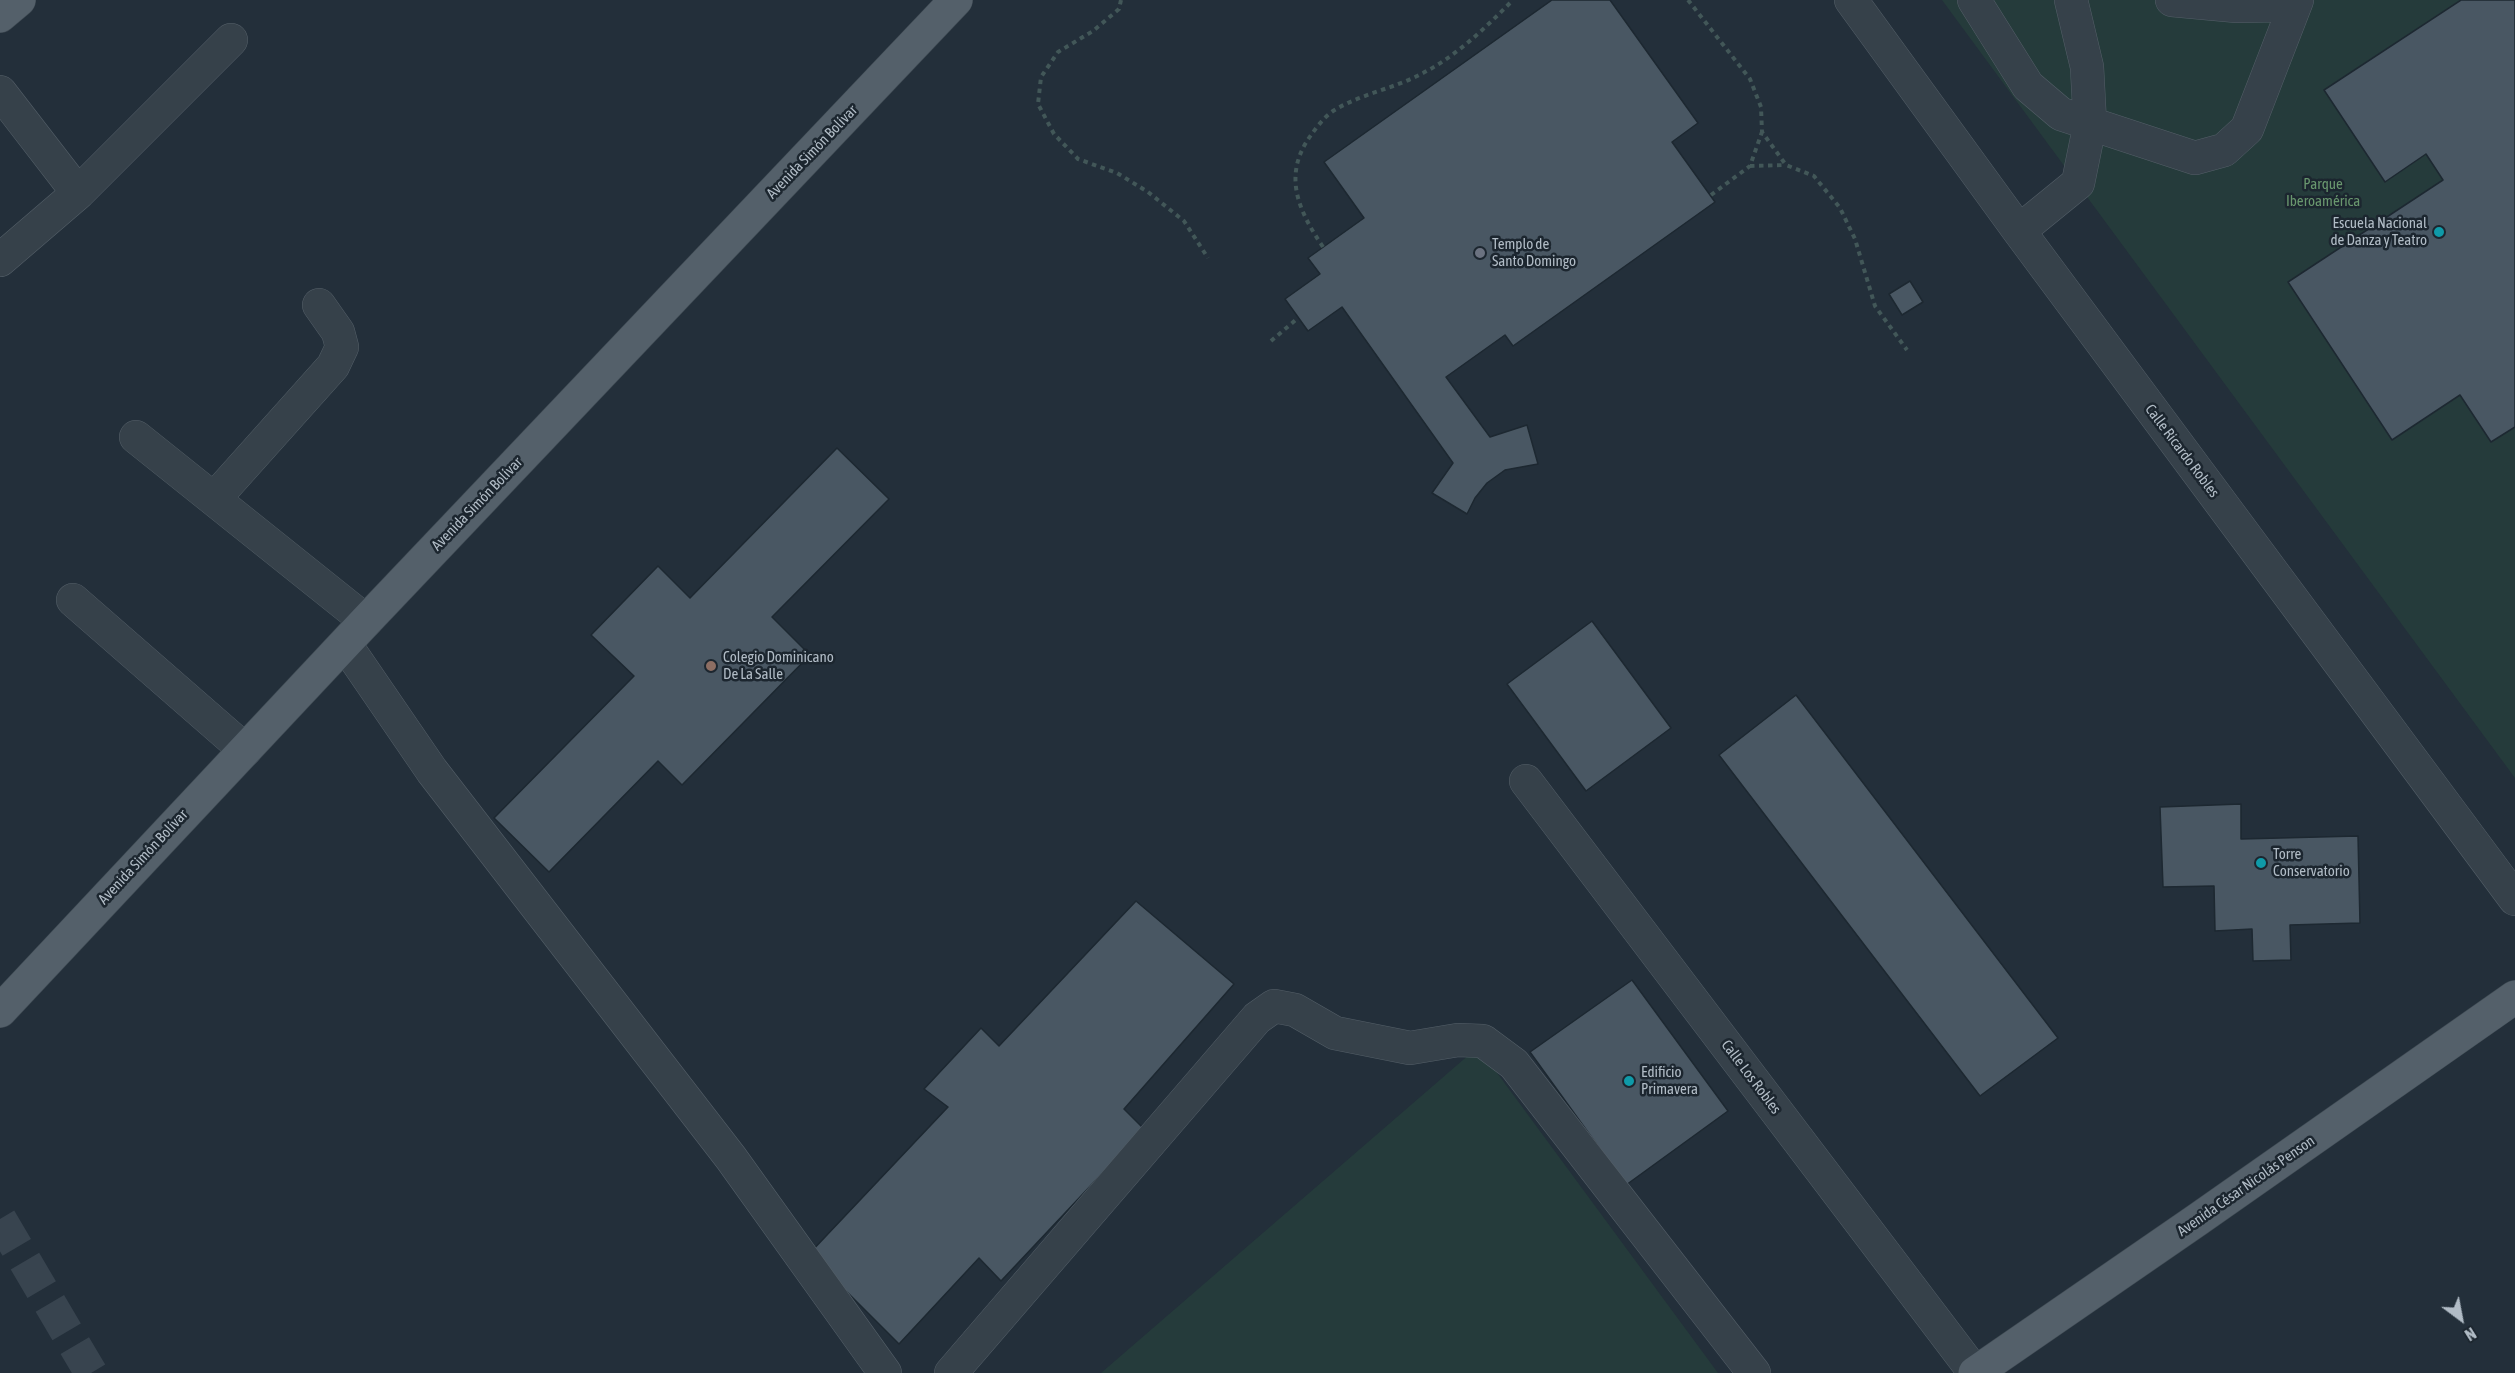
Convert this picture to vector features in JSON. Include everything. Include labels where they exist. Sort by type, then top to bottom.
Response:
[{"type":"main road","points":[[0,16],[19,0]]},
{"type":"main road","name":"Avenida Simón Bolívar","points":[[0,1011],[956,0]]},
{"type":"main road","name":"Avenida César Nicolás Penson","points":[[1975,1373],[2515,997]]},
{"type":"street","name":"Calle Ricardo Robles","points":[[1851,0],[2019,231],[2515,900]]},
{"type":"street","points":[[1974,0],[2028,87],[2061,114],[2195,158],[2224,150],[2247,129],[2296,3],[2237,6],[2172,0]]},
{"type":"street","points":[[2019,231],[2078,183],[2090,124],[2087,67],[2071,0]]},
{"type":"street","points":[[0,260],[78,193],[231,40]]},
{"type":"street","points":[[0,92],[78,193]]},
{"type":"street","points":[[214,499],[333,366],[342,346],[338,332],[319,305]]},
{"type":"street","points":[[136,437],[214,499],[355,633],[432,771],[731,1158],[885,1373]]},
{"type":"street","points":[[73,600],[245,750]]},
{"type":"street","name":"Calle Los Robles","points":[[1526,781],[1975,1373]]},
{"type":"street","points":[[951,1373],[1257,1018],[1274,1006],[1295,1010],[1335,1033],[1410,1048],[1458,1040],[1482,1041],[1514,1064],[1754,1373]]},
{"type":"path","points":[[1121,0],[1119,9],[1093,30],[1058,52],[1041,77],[1038,104],[1054,134],[1077,159],[1117,173],[1148,192],[1184,221],[1208,258]]},
{"type":"path","points":[[1323,248],[1305,220],[1295,184],[1299,152],[1317,128],[1331,112],[1420,75],[1458,52],[1513,0]]},
{"type":"path","points":[[1688,0],[1750,79],[1761,107],[1762,132],[1750,166],[1711,195]]},
{"type":"path","points":[[1762,132],[1786,165]]},
{"type":"path","points":[[1750,166],[1786,165],[1814,176],[1840,207],[1855,239],[1875,306],[1907,350]]},
{"type":"path","points":[[1271,341],[1298,318]]},
{"type":"green space","name":"Parque Iberoamérica","points":[[1942,0],[2515,0],[2515,778]]},
{"type":"green space","points":[[1478,1047],[1718,1373],[1101,1373]]},
{"type":"building","name":"Templo de Santo Domingo","points":[[1552,0],[1610,0],[1698,123],[1672,142],[1715,202],[1513,346],[1505,335],[1446,377],[1490,437],[1527,425],[1538,464],[1505,470],[1487,483],[1475,498],[1467,514],[1432,493],[1453,463],[1342,307],[1308,331],[1285,299],[1320,274],[1308,258],[1364,218],[1324,162]]},
{"type":"building","name":"Escuela Nacional de Danza y Teatro","points":[[2461,0],[2515,0],[2515,427],[2491,442],[2460,395],[2392,440],[2288,282],[2443,180],[2426,154],[2385,182],[2324,90]]},
{"type":"building","points":[[1910,281],[1923,302],[1902,315],[1889,294]]},
{"type":"building","name":"Colegio Dominicano De La Salle","points":[[837,448],[889,499],[772,617],[810,655],[682,785],[658,761],[549,872],[494,818],[634,676],[591,635],[658,566],[690,598]]},
{"type":"building","points":[[1592,621],[1671,728],[1586,791],[1507,684]]},
{"type":"building","points":[[1796,695],[2058,1038],[1980,1096],[1719,755]]},
{"type":"building","name":"Torre Conservatorio","points":[[2241,804],[2241,839],[2358,836],[2360,923],[2290,925],[2291,960],[2253,961],[2252,929],[2215,931],[2214,886],[2163,887],[2160,807]]},
{"type":"building","points":[[1136,901],[1234,984],[1124,1109],[1144,1129],[1001,1281],[979,1258],[899,1344],[809,1254],[948,1107],[924,1089],[981,1028],[999,1046]]},
{"type":"building","name":"Edificio Primavera","points":[[1632,980],[1728,1111],[1626,1185],[1530,1052]]},
{"type":"tunnel","points":[[0,1219],[91,1373]]},
{"type":"place","name":"Escuela Nacional de Danza y Teatro","points":[[2439,232]]},
{"type":"place","name":"Templo de Santo Domingo","points":[[1480,253]]},
{"type":"place","name":"Colegio Dominicano De La Salle","points":[[711,666]]},
{"type":"place","name":"Torre Conservatorio","points":[[2261,863]]},
{"type":"place","name":"Edificio Primavera","points":[[1629,1081]]}]
